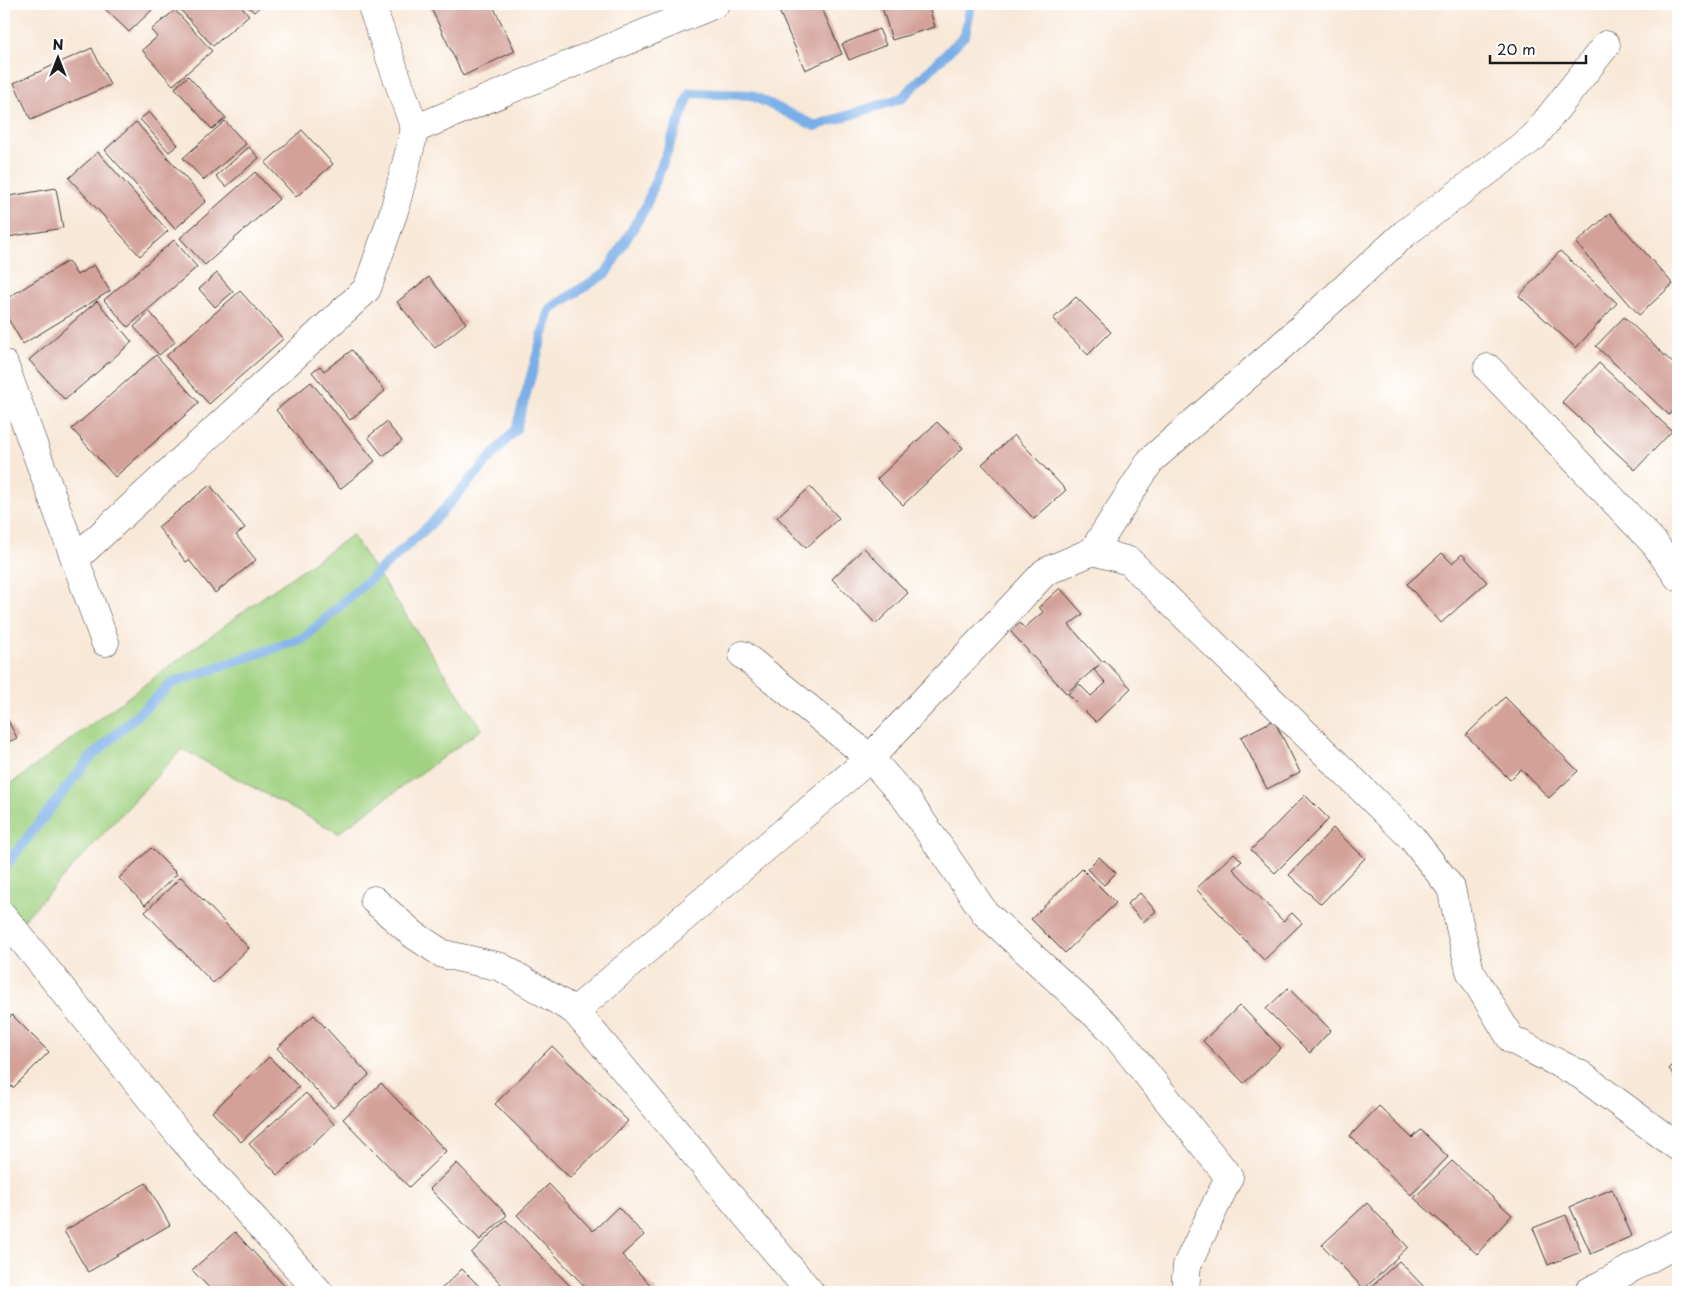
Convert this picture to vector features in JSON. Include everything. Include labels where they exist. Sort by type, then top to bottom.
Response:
[{"type":"street","points":[[75,558],[367,289],[394,211],[415,130],[371,4]]},
{"type":"street","points":[[415,130],[715,4]]},
{"type":"street","points":[[575,1012],[870,758],[1045,572],[1093,551],[1151,460],[1287,341],[1404,234],[1534,137],[1606,45]]},
{"type":"street","points":[[4,364],[105,642]]},
{"type":"street","points":[[1488,368],[1654,544],[1678,577]]},
{"type":"street","points":[[1093,551],[1129,561],[1412,838],[1451,888],[1470,971],[1511,1038],[1581,1075],[1678,1146]]},
{"type":"street","points":[[743,655],[870,758],[907,800],[985,913],[1110,1028],[1229,1178],[1187,1265],[1186,1292]]},
{"type":"street","points":[[374,900],[414,935],[443,954],[501,967],[575,1012],[810,1292]]},
{"type":"street","points":[[4,916],[182,1138],[319,1292]]},
{"type":"street","points":[[1588,1292],[1678,1242]]},
{"type":"green space","points":[[352,535],[482,729],[338,833],[182,749],[4,941],[4,789],[259,600]]},
{"type":"building","points":[[100,4],[158,4],[129,32]]},
{"type":"building","points":[[182,4],[239,4],[249,15],[213,46],[178,7]]},
{"type":"building","points":[[245,4],[263,4],[254,12]]},
{"type":"building","points":[[429,4],[492,4],[515,51],[463,76]]},
{"type":"building","points":[[776,4],[820,4],[842,54],[805,70]]},
{"type":"building","points":[[881,4],[928,4],[935,27],[892,40]]},
{"type":"building","points":[[175,10],[212,51],[173,85],[142,50],[157,37],[151,30]]},
{"type":"building","points":[[879,29],[886,45],[849,60],[842,44]]},
{"type":"building","points":[[92,48],[110,85],[31,120],[14,83]]},
{"type":"building","points":[[188,76],[226,118],[212,129],[175,88]]},
{"type":"building","points":[[149,112],[178,145],[169,152],[140,119]]},
{"type":"building","points":[[225,121],[246,144],[204,180],[183,158]]},
{"type":"building","points":[[136,122],[206,201],[175,229],[105,150]]},
{"type":"building","points":[[302,130],[333,164],[296,197],[265,163]]},
{"type":"building","points":[[249,147],[259,158],[226,187],[216,176]]},
{"type":"building","points":[[98,152],[168,231],[140,256],[69,178]]},
{"type":"building","points":[[255,172],[279,199],[205,265],[180,238]]},
{"type":"building","points":[[56,188],[63,228],[8,237],[4,197]]},
{"type":"building","points":[[1610,213],[1673,284],[1639,315],[1576,243]]},
{"type":"building","points":[[174,240],[197,267],[128,327],[104,300]]},
{"type":"building","points":[[1560,251],[1617,303],[1576,348],[1519,296]]},
{"type":"building","points":[[68,261],[77,275],[94,265],[110,291],[23,344],[4,312],[4,300]]},
{"type":"building","points":[[217,273],[233,292],[215,307],[199,289]]},
{"type":"building","points":[[429,277],[466,323],[435,348],[397,302]]},
{"type":"building","points":[[240,291],[283,339],[209,404],[166,356]]},
{"type":"building","points":[[1076,297],[1111,332],[1088,355],[1053,319]]},
{"type":"building","points":[[97,301],[132,342],[65,400],[29,360]]},
{"type":"building","points":[[150,312],[175,342],[159,355],[134,327]]},
{"type":"building","points":[[1624,317],[1678,368],[1678,405],[1669,415],[1596,346]]},
{"type":"building","points":[[352,350],[385,391],[350,420],[312,372],[320,366],[324,371]]},
{"type":"building","points":[[156,355],[199,403],[115,477],[72,429]]},
{"type":"building","points":[[1599,363],[1672,431],[1635,470],[1562,402]]},
{"type":"building","points":[[311,382],[375,461],[340,489],[276,410]]},
{"type":"building","points":[[386,422],[402,441],[383,456],[368,437]]},
{"type":"building","points":[[937,422],[963,448],[903,505],[877,479]]},
{"type":"building","points":[[1014,435],[1066,490],[1034,519],[982,464]]},
{"type":"building","points":[[210,485],[245,528],[236,535],[256,560],[215,593],[189,560],[186,562],[158,527]]},
{"type":"building","points":[[810,487],[839,518],[806,548],[777,517]]},
{"type":"building","points":[[864,548],[908,593],[876,624],[832,579]]},
{"type":"building","points":[[1442,553],[1452,563],[1462,554],[1487,582],[1441,623],[1407,584]]},
{"type":"building","points":[[1060,588],[1083,614],[1069,625],[1102,662],[1104,660],[1131,688],[1096,722],[1068,694],[1079,684],[1091,696],[1106,683],[1094,670],[1099,665],[1066,693],[1011,632],[1020,623],[1024,628],[1043,612],[1039,607]]},
{"type":"building","points":[[1505,697],[1578,771],[1549,798],[1521,769],[1510,780],[1466,735]]},
{"type":"building","points":[[4,713],[17,738],[4,744]]},
{"type":"building","points":[[1274,720],[1300,772],[1267,789],[1241,737]]},
{"type":"building","points":[[1305,795],[1329,819],[1275,873],[1251,850]]},
{"type":"building","points":[[1333,828],[1365,858],[1321,904],[1289,875]]},
{"type":"building","points":[[151,848],[177,874],[145,905],[119,878]]},
{"type":"building","points":[[1234,853],[1242,861],[1233,869],[1283,921],[1292,913],[1302,923],[1264,960],[1196,889]]},
{"type":"building","points":[[1099,857],[1116,873],[1104,885],[1087,869]]},
{"type":"building","points":[[1082,869],[1116,903],[1065,953],[1031,919]]},
{"type":"building","points":[[181,877],[249,948],[213,983],[145,912]]},
{"type":"building","points":[[1140,893],[1156,911],[1143,922],[1127,904]]},
{"type":"building","points":[[1288,988],[1331,1030],[1310,1053],[1266,1009]]},
{"type":"building","points":[[1240,1005],[1281,1048],[1244,1083],[1203,1041]]},
{"type":"building","points":[[12,1015],[49,1052],[13,1088],[4,1078],[4,1024]]},
{"type":"building","points":[[314,1015],[369,1075],[333,1108],[277,1048]]},
{"type":"building","points":[[552,1046],[628,1121],[570,1178],[495,1104]]},
{"type":"building","points":[[269,1057],[299,1087],[241,1142],[212,1112]]},
{"type":"building","points":[[1678,1060],[1678,1079],[1669,1069]]},
{"type":"building","points":[[381,1083],[446,1151],[409,1187],[343,1119]]},
{"type":"building","points":[[306,1093],[334,1124],[278,1175],[249,1144]]},
{"type":"building","points":[[1379,1106],[1412,1138],[1421,1130],[1448,1157],[1411,1195],[1350,1136]]},
{"type":"building","points":[[1452,1161],[1512,1215],[1477,1254],[1414,1198]]},
{"type":"building","points":[[457,1163],[507,1215],[480,1240],[430,1189]]},
{"type":"building","points":[[146,1183],[170,1225],[88,1272],[64,1231]]},
{"type":"building","points":[[549,1184],[593,1231],[618,1207],[644,1235],[622,1255],[657,1292],[590,1292],[517,1215]]},
{"type":"building","points":[[1612,1189],[1632,1236],[1591,1254],[1570,1207]]},
{"type":"building","points":[[1367,1203],[1408,1247],[1364,1289],[1322,1245]]},
{"type":"building","points":[[1566,1215],[1581,1252],[1548,1265],[1533,1228]]},
{"type":"building","points":[[506,1220],[573,1289],[570,1292],[509,1292],[471,1253]]},
{"type":"building","points":[[235,1232],[290,1292],[213,1292],[192,1270]]},
{"type":"building","points":[[1399,1261],[1425,1288],[1421,1292],[1369,1292],[1368,1290]]},
{"type":"building","points":[[462,1269],[485,1292],[438,1292]]},
{"type":"waterway","points":[[4,868],[88,760],[172,683],[304,638],[431,524],[516,429],[550,309],[606,273],[645,208],[690,93],[751,95],[815,126],[902,98],[965,35],[971,4]]}]
